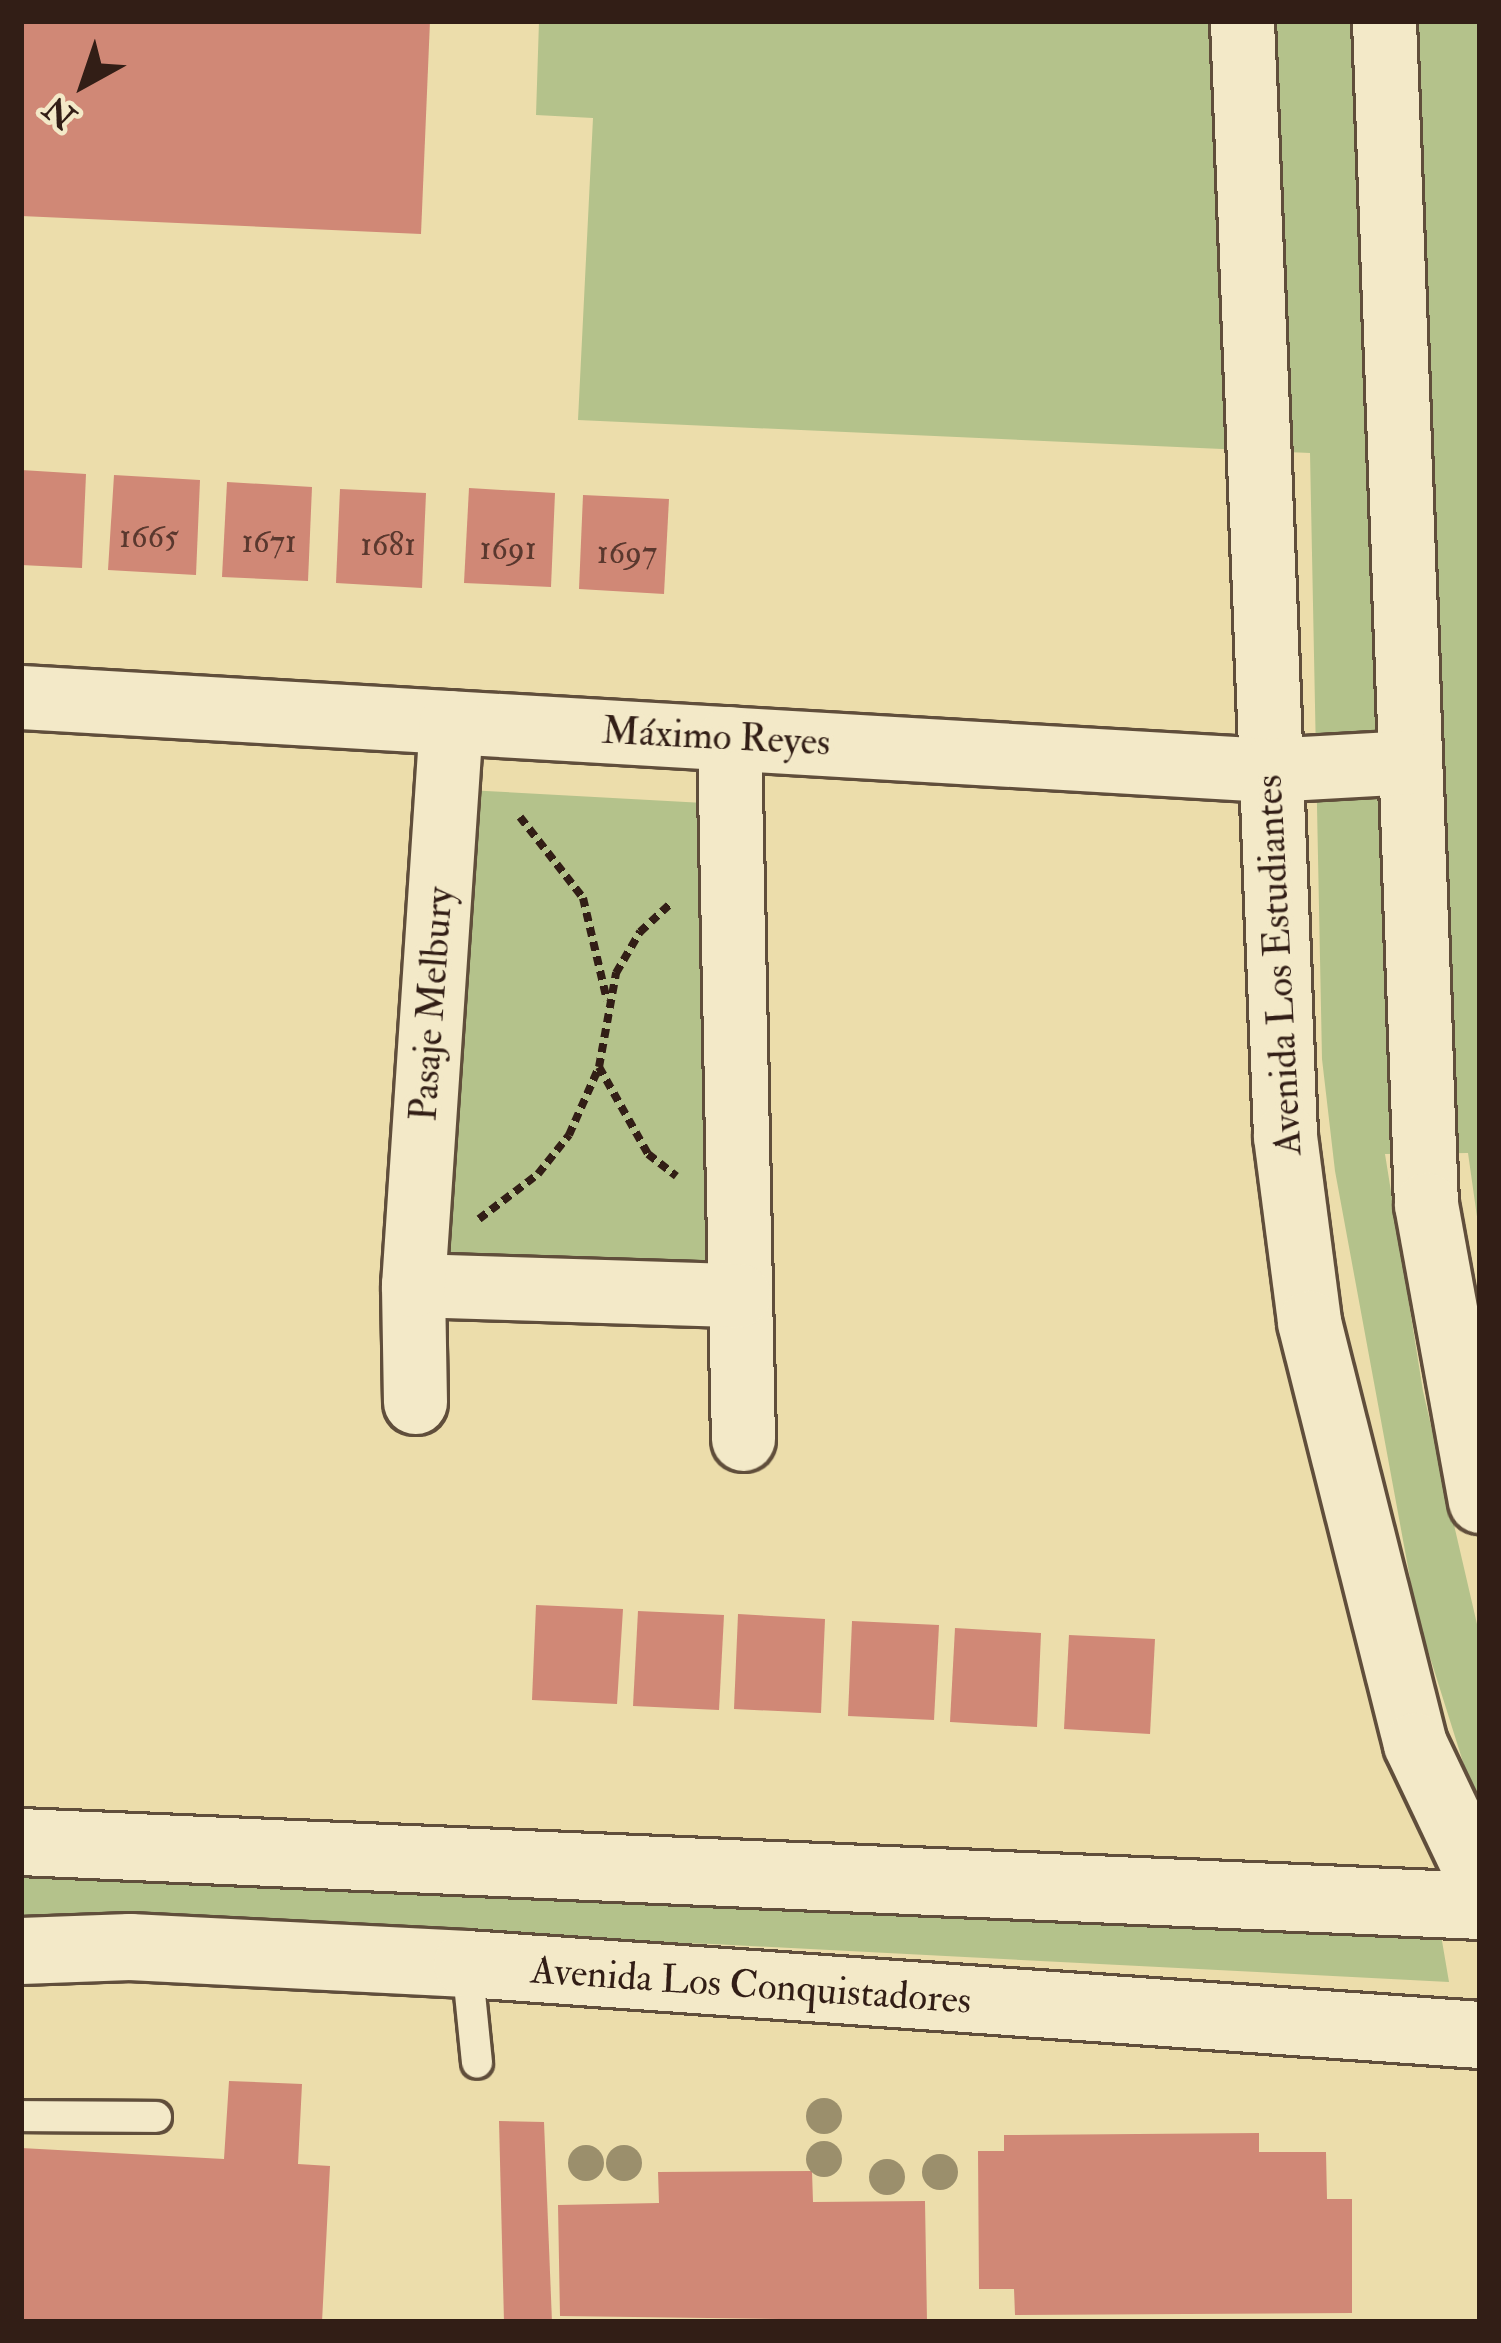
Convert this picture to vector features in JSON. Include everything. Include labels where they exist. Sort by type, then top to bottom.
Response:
[{"type":"street","name":"Avenida Los Estudiantes","points":[[1242,21],[1285,1136],[1309,1322],[1415,1744],[1480,1880]]},
{"type":"street","points":[[1384,21],[1426,1204],[1480,1501]]},
{"type":"street","name":"Máximo Reyes","points":[[21,697],[1268,770],[1410,762]]},
{"type":"street","name":"Pasaje Melbury","points":[[415,1402],[413,1285],[452,722]]},
{"type":"street","points":[[729,738],[743,1439]]},
{"type":"street","points":[[413,1285],[740,1295]]},
{"type":"street","points":[[21,1842],[1480,1906]]},
{"type":"street","name":"Avenida Los Conquistadores","points":[[21,1952],[130,1947],[467,1964],[1480,2035]]},
{"type":"lane","points":[[467,1964],[477,2062]]},
{"type":"lane","points":[[21,2116],[156,2117]]},
{"type":"path","points":[[520,818],[562,863],[591,917],[607,1019]]},
{"type":"path","points":[[478,1220],[554,1155],[599,1066],[616,973],[640,932],[676,899],[729,875]]},
{"type":"path","points":[[599,1066],[648,1154],[686,1184]]},
{"type":"green space","points":[[539,21],[1480,21],[1480,1238],[1468,1153],[1385,1154],[1423,1391],[1480,1637],[1480,1816],[1417,1616],[1335,1171],[1322,1059],[1310,453],[578,420],[593,118],[536,115]]},
{"type":"green space","points":[[467,790],[704,803],[717,1271],[447,1268]]},
{"type":"green space","points":[[21,1877],[1441,1935],[1449,1982],[712,1944],[21,1924]]},
{"type":"building","points":[[21,21],[430,21],[421,234],[21,216]]},
{"type":"building","points":[[21,470],[86,474],[82,568],[21,565]]},
{"type":"building","points":[[114,475],[200,480],[196,575],[108,570]]},
{"type":"building","points":[[227,482],[312,487],[308,581],[222,577]]},
{"type":"building","points":[[469,488],[555,493],[551,587],[464,583]]},
{"type":"building","points":[[340,489],[426,493],[422,588],[336,583]]},
{"type":"building","points":[[583,495],[669,499],[664,594],[579,589]]},
{"type":"building","points":[[536,1605],[623,1609],[617,1704],[532,1700]]},
{"type":"building","points":[[638,1611],[724,1615],[719,1710],[633,1706]]},
{"type":"building","points":[[738,1614],[825,1619],[821,1713],[734,1709]]},
{"type":"building","points":[[852,1621],[939,1625],[934,1720],[848,1716]]},
{"type":"building","points":[[955,1628],[1041,1633],[1037,1727],[950,1722]]},
{"type":"building","points":[[1069,1635],[1155,1639],[1150,1734],[1064,1729]]},
{"type":"building","points":[[229,2081],[302,2084],[298,2164],[330,2166],[322,2322],[21,2322],[21,2148],[224,2159]]},
{"type":"building","points":[[499,2121],[544,2122],[552,2322],[504,2322]]},
{"type":"building","points":[[1259,2133],[1259,2152],[1326,2152],[1327,2199],[1352,2199],[1352,2313],[1015,2315],[1014,2289],[979,2289],[978,2151],[1004,2151],[1004,2135]]},
{"type":"building","points":[[812,2171],[813,2202],[925,2201],[927,2321],[560,2316],[558,2205],[659,2203],[658,2172]]}]
